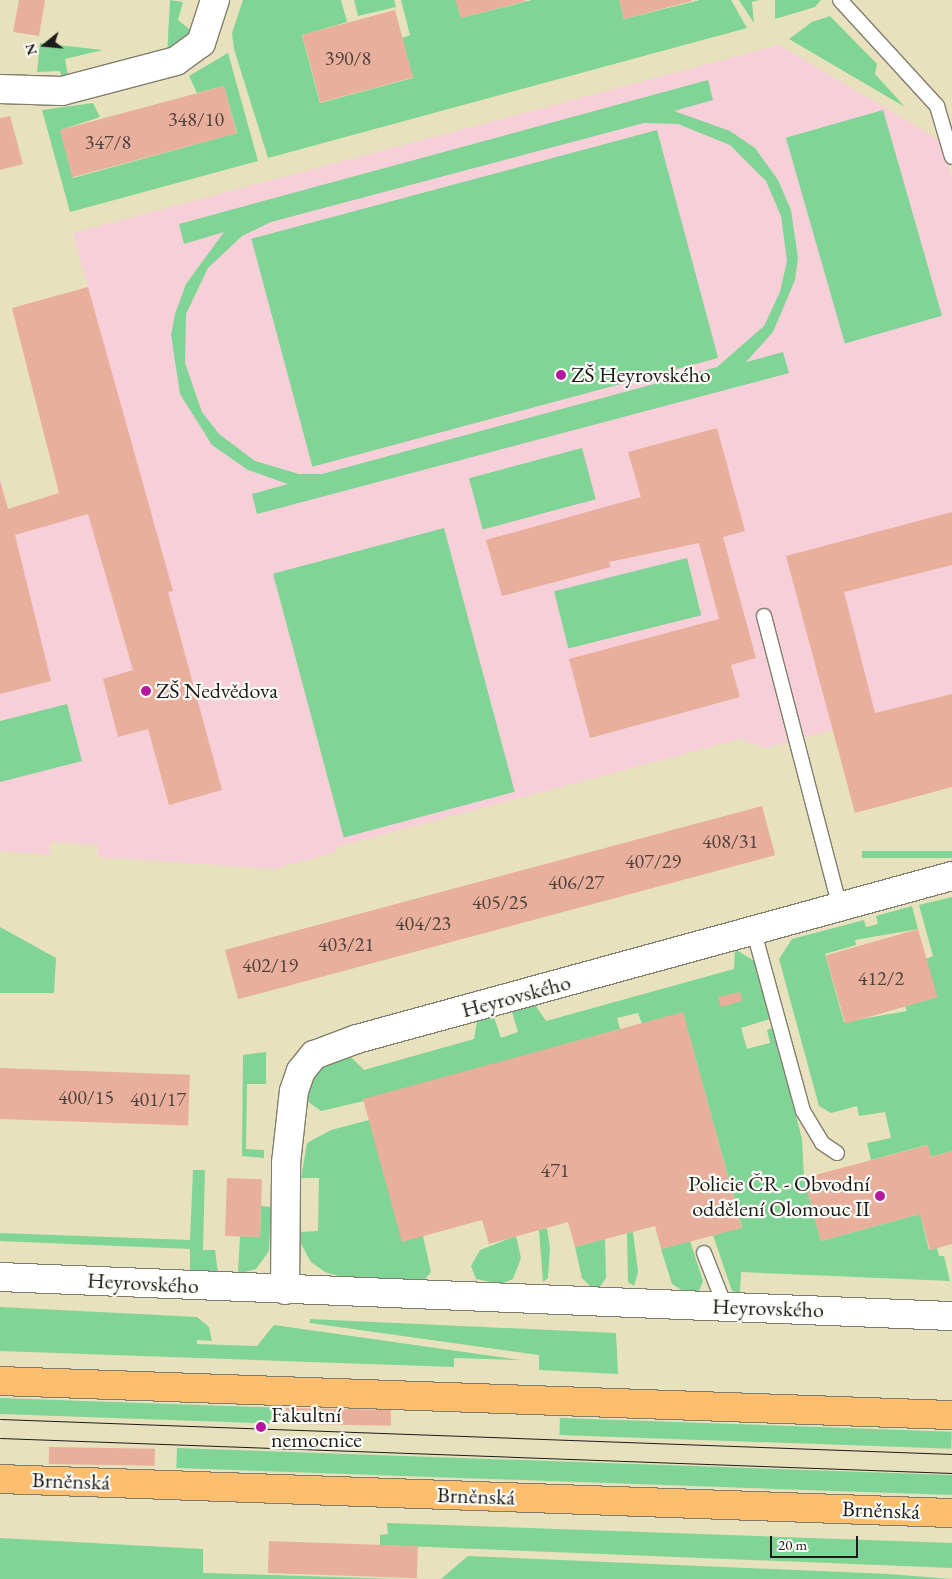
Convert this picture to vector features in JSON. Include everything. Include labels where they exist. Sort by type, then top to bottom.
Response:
[{"type":"main road","points":[[0,1381],[952,1416]]},
{"type":"main road","name":"Brněnská","points":[[0,1479],[952,1513]]},
{"type":"street","points":[[0,89],[62,91],[176,60],[200,43],[215,0]]},
{"type":"street","name":"Heyrovského","points":[[285,1290],[286,1163],[294,1091],[302,1071],[314,1055],[357,1039],[754,932],[952,876]]},
{"type":"street","name":"Heyrovského","points":[[0,1277],[952,1316]]},
{"type":"lane","points":[[840,0],[937,106],[952,157]]},
{"type":"lane","points":[[764,616],[840,907]]},
{"type":"lane","points":[[754,932],[803,1111],[822,1143],[838,1152]]},
{"type":"lane","points":[[704,1253],[725,1306]]},
{"type":"shaded area","name":"ZŠ Heyrovského","points":[[779,45],[941,141],[952,178],[952,787],[855,813],[833,730],[766,748],[740,739],[336,847],[336,852],[274,869],[98,857],[97,845],[50,842],[51,855],[0,851],[0,478],[8,509],[59,493],[12,308],[88,287],[73,233]]},
{"type":"green space","points":[[170,0],[183,2],[178,20],[194,33],[167,56]]},
{"type":"green space","points":[[243,0],[341,0],[347,22],[302,35],[320,103],[413,78],[402,38],[410,35],[401,0],[456,0],[461,18],[532,0],[619,0],[624,19],[700,0],[731,0],[747,28],[268,158],[234,49],[232,33]]},
{"type":"green space","points":[[354,0],[394,0],[396,7],[358,16]]},
{"type":"green space","points":[[739,0],[759,0],[752,2],[754,23]]},
{"type":"green space","points":[[775,0],[821,0],[815,7],[775,19]]},
{"type":"green space","points":[[830,16],[877,64],[875,74],[905,107],[789,39],[812,22]]},
{"type":"green space","points":[[40,43],[103,50],[65,59],[69,81],[63,83],[60,71],[37,72]]},
{"type":"green space","points":[[228,53],[258,161],[70,212],[42,110],[93,103],[100,117],[60,130],[73,178],[237,133],[224,86],[197,93],[189,76]]},
{"type":"green space","points":[[708,80],[713,100],[674,111],[730,131],[755,148],[778,180],[791,210],[798,258],[795,280],[773,332],[746,362],[783,352],[789,373],[257,514],[252,494],[288,484],[248,470],[212,445],[180,394],[171,335],[175,314],[186,284],[224,232],[184,244],[179,224]],"holes":[[[644,123],[678,124],[730,145],[766,181],[781,216],[787,261],[780,292],[764,326],[717,367],[322,474],[299,474],[255,461],[219,434],[202,412],[185,363],[186,314],[208,268],[242,236],[271,222]]]},
{"type":"green space","points":[[883,110],[942,316],[845,344],[786,138]]},
{"type":"green space","points":[[657,130],[718,358],[312,467],[251,239]]},
{"type":"green space","points":[[582,448],[596,499],[483,529],[469,478]]},
{"type":"green space","points":[[444,528],[515,792],[344,838],[273,574]]},
{"type":"green space","points":[[687,558],[701,615],[568,648],[554,591]]},
{"type":"green space","points":[[67,704],[82,761],[0,782],[0,721]]},
{"type":"green space","points":[[862,851],[952,851],[952,858],[862,858]]},
{"type":"green space","points":[[952,897],[952,1151],[931,1157],[927,1145],[871,1160],[867,1143],[891,1138],[885,1112],[859,1116],[857,1106],[831,1113],[819,1106],[779,959],[792,939],[864,920],[866,927],[878,924],[876,916],[912,906],[918,929],[855,940],[856,945],[825,954],[844,1022],[907,1011],[905,1006],[937,997],[926,959],[933,956],[919,905]]},
{"type":"green space","points":[[0,927],[56,958],[54,993],[0,993]]},
{"type":"green space","points":[[735,949],[754,961],[770,1019],[741,1028],[747,1049],[770,1043],[767,1030],[773,1028],[802,1139],[804,1178],[821,1241],[920,1214],[929,1250],[937,1248],[939,1256],[944,1256],[950,1281],[741,1272],[740,1293],[732,1291],[713,1235],[742,1227],[683,1013],[642,1024],[638,1013],[617,1018],[620,1029],[364,1101],[321,1111],[307,1101],[307,1087],[322,1063],[346,1052],[364,1070],[474,1039],[477,1021],[494,1017],[501,1038],[518,1032],[512,1012],[535,1005],[546,1021],[734,969]]},
{"type":"green space","points":[[266,1052],[266,1084],[247,1084],[246,1149],[264,1150],[264,1158],[242,1156],[243,1055]]},
{"type":"green space","points":[[369,1120],[423,1236],[431,1272],[424,1280],[345,1278],[325,1272],[311,1262],[301,1244],[300,1232],[318,1231],[319,1178],[301,1178],[307,1143],[331,1130]]},
{"type":"green space","points":[[193,1170],[205,1170],[203,1250],[215,1250],[218,1273],[190,1272],[190,1249],[0,1241],[0,1233],[190,1240]]},
{"type":"green space","points":[[261,1206],[271,1207],[269,1251],[256,1269],[238,1274],[240,1236],[260,1237]]},
{"type":"green space","points":[[547,1228],[550,1248],[548,1278],[543,1282],[539,1230]]},
{"type":"green space","points":[[633,1232],[638,1272],[634,1286],[628,1282],[627,1233]]},
{"type":"green space","points":[[516,1236],[521,1258],[513,1279],[501,1284],[476,1279],[471,1266],[480,1250]]},
{"type":"green space","points":[[605,1239],[606,1278],[599,1288],[593,1289],[582,1278],[575,1247]]},
{"type":"green space","points":[[690,1241],[703,1281],[699,1291],[683,1291],[672,1284],[661,1249]]},
{"type":"green space","points":[[0,1307],[197,1317],[209,1327],[212,1341],[197,1340],[197,1344],[257,1346],[274,1325],[520,1360],[454,1358],[454,1367],[0,1351]]},
{"type":"green space","points":[[310,1319],[616,1333],[618,1374],[539,1370],[539,1355],[310,1323]]},
{"type":"green space","points":[[0,1398],[278,1408],[277,1424],[0,1414]]},
{"type":"green space","points":[[560,1418],[952,1432],[951,1449],[559,1435]]},
{"type":"green space","points":[[177,1448],[952,1475],[952,1495],[176,1468]]},
{"type":"green space","points":[[387,1523],[952,1543],[952,1568],[380,1545],[380,1535],[388,1534]]},
{"type":"green space","points":[[0,1538],[203,1549],[203,1573],[401,1579],[0,1579]]},
{"type":"green space","points":[[468,1556],[888,1574],[952,1579],[441,1579]]},
{"type":"building","points":[[19,0],[45,0],[39,36],[13,32]]},
{"type":"building","points":[[456,0],[525,0],[526,1],[461,18]]},
{"type":"building","points":[[619,0],[692,0],[692,1],[624,19]]},
{"type":"building","points":[[395,10],[413,78],[320,102],[302,35]]},
{"type":"building","points":[[224,86],[237,133],[72,177],[60,130]]},
{"type":"building","points":[[10,116],[23,164],[0,170],[0,118]]},
{"type":"building","points":[[88,287],[173,591],[168,592],[222,790],[169,805],[148,729],[118,737],[103,679],[133,670],[88,514],[15,535],[51,681],[0,694],[0,481],[8,509],[59,493],[12,308]]},
{"type":"building","points":[[717,428],[745,531],[723,537],[756,658],[731,665],[740,697],[590,738],[569,659],[719,619],[699,543],[609,562],[611,567],[502,596],[486,540],[641,497],[628,452]]},
{"type":"building","points":[[952,512],[952,565],[844,592],[875,713],[952,694],[952,787],[855,813],[786,556]]},
{"type":"building","points":[[762,806],[775,855],[238,999],[225,950]]},
{"type":"building","points":[[918,929],[938,997],[845,1024],[826,955]]},
{"type":"building","points":[[740,992],[742,1001],[721,1007],[718,997]]},
{"type":"building","points":[[683,1012],[742,1228],[661,1249],[655,1226],[575,1247],[568,1222],[489,1244],[482,1220],[402,1242],[363,1099]]},
{"type":"building","points":[[0,1068],[190,1075],[188,1126],[0,1119]]},
{"type":"building","name":"Policie ČR - Obvodní oddělení Olomouc II","points":[[928,1145],[931,1157],[952,1151],[952,1244],[930,1250],[920,1214],[821,1241],[804,1178]]},
{"type":"building","points":[[227,1178],[262,1179],[260,1237],[225,1236]]},
{"type":"building","points":[[286,1408],[391,1410],[391,1426],[286,1424]]},
{"type":"building","points":[[49,1447],[155,1449],[155,1466],[49,1464]]},
{"type":"building","points":[[269,1541],[418,1546],[417,1578],[268,1573]]},
{"type":"tram line","points":[[0,1419],[952,1454]]},
{"type":"tram line","points":[[0,1438],[952,1473]]},
{"type":"place","name":"ZŠ Heyrovského","points":[[561,375]]},
{"type":"place","name":"ZŠ Nedvědova","points":[[146,691]]},
{"type":"place","name":"Policie ČR - Obvodní oddělení Olomouc II","points":[[880,1196]]},
{"type":"place","name":"Fakultní nemocnice","points":[[261,1427]]}]
